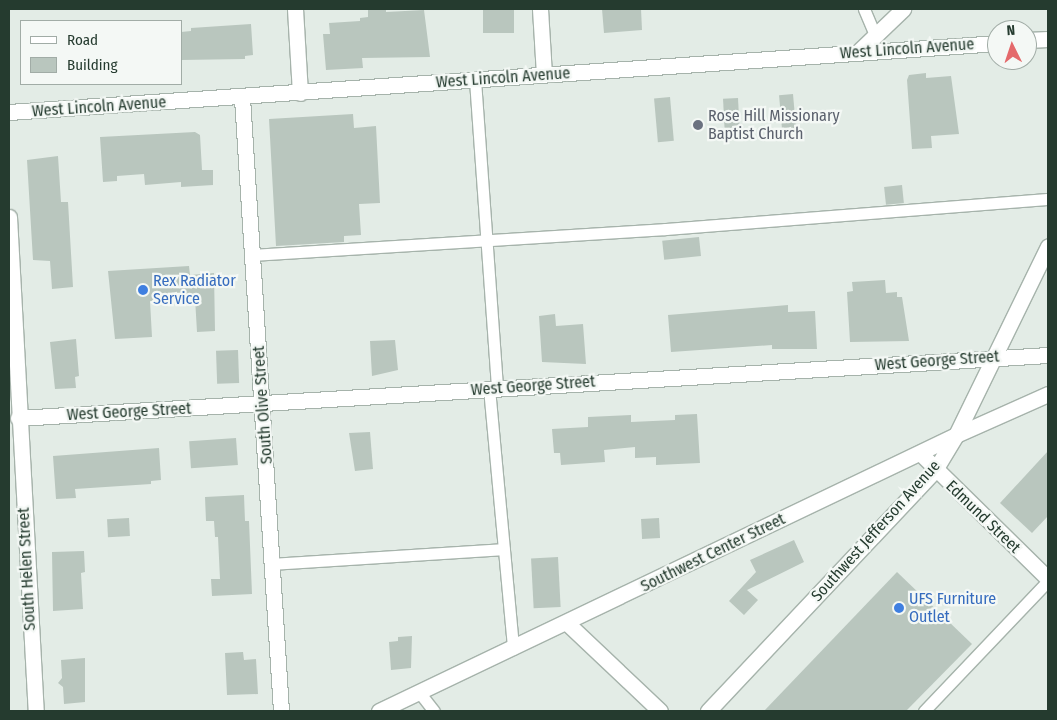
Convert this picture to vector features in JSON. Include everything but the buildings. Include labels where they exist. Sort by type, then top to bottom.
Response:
[{"type":"street","points":[[295,9],[300,93]]},
{"type":"street","points":[[540,9],[544,74]]},
{"type":"street","points":[[857,53],[903,9]]},
{"type":"street","name":"West Lincoln Avenue","points":[[9,112],[242,98],[544,74],[987,44]]},
{"type":"street","name":"South Olive Street","points":[[242,98],[263,404],[281,711]]},
{"type":"street","name":"South Helen Street","points":[[9,217],[16,510],[36,711]]},
{"type":"street","name":"Southwest Jefferson Avenue","points":[[708,711],[935,470],[956,435],[1048,246]]},
{"type":"street","name":"West George Street","points":[[15,414],[263,404],[493,388],[1048,355]]},
{"type":"street","name":"Southwest Center Street","points":[[376,711],[567,623],[956,435],[1048,394]]},
{"type":"street","name":"Edmund Street","points":[[920,453],[935,470],[1048,580]]},
{"type":"street","points":[[567,623],[660,711]]},
{"type":"lane","points":[[864,9],[875,35]]},
{"type":"lane","points":[[475,80],[479,170],[488,239],[493,388],[513,648]]},
{"type":"lane","points":[[253,255],[665,229],[1048,199]]},
{"type":"lane","points":[[272,564],[504,549]]},
{"type":"lane","points":[[924,711],[1048,580]]},
{"type":"lane","points":[[420,692],[434,711]]},
{"type":"place","name":"Rose Hill Missionary Baptist Church","points":[[698,125]]},
{"type":"place","name":"Rex Radiator Service","points":[[143,290]]},
{"type":"place","name":"UFS Furniture Outlet","points":[[899,608]]}]
